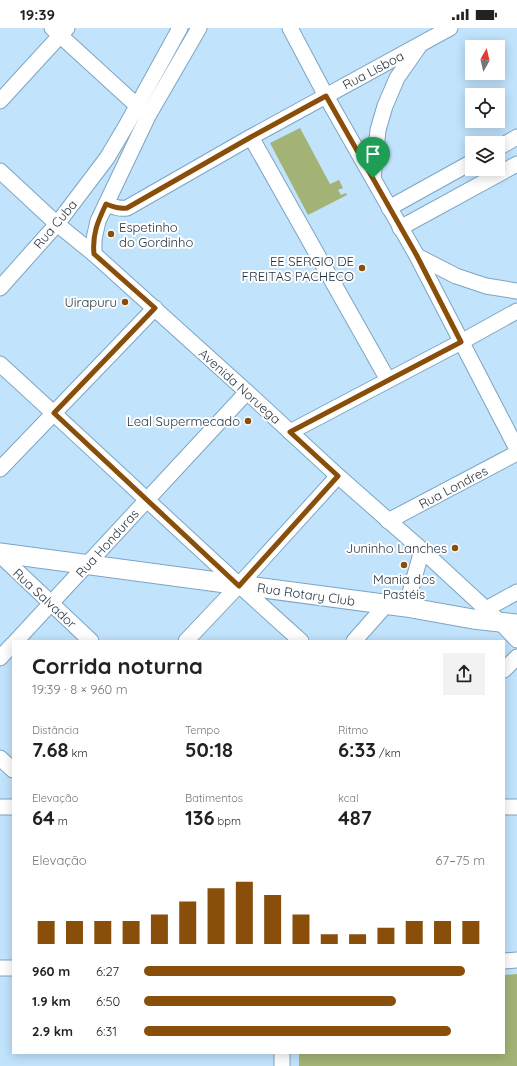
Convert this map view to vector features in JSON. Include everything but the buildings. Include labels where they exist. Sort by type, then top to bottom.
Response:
[{"type":"main road","name":"Rua Rotary Club","points":[[0,554],[386,605],[479,614],[509,623]]},
{"type":"street","points":[[94,254],[94,239],[98,221],[143,111],[180,28]]},
{"type":"street","points":[[143,111],[199,28]]},
{"type":"street","points":[[290,28],[326,96],[417,256],[517,449]]},
{"type":"street","name":"Rua Lisboa","points":[[106,204],[116,208],[127,208],[251,137],[450,28]]},
{"type":"street","points":[[0,101],[59,30],[143,111]]},
{"type":"street","points":[[373,178],[378,130],[385,106],[398,78],[420,45]]},
{"type":"street","name":"Rua Cuba","points":[[0,288],[57,224],[107,158],[126,126],[143,111]]},
{"type":"street","points":[[251,137],[388,380]]},
{"type":"street","points":[[505,144],[517,137]]},
{"type":"street","points":[[400,228],[517,164]]},
{"type":"street","points":[[389,208],[465,166]]},
{"type":"street","name":"Avenida Noruega","points":[[0,171],[57,224],[73,236],[155,308],[338,476],[422,550],[479,614]]},
{"type":"street","points":[[73,236],[86,232],[98,221]]},
{"type":"street","points":[[417,256],[456,276],[486,286],[517,291]]},
{"type":"street","points":[[0,469],[155,308]]},
{"type":"street","points":[[290,432],[517,311]]},
{"type":"street","points":[[0,364],[239,586],[300,640]]},
{"type":"street","name":"Rua Honduras","points":[[17,640],[247,392]]},
{"type":"street","name":"Rua Londres","points":[[388,520],[517,454]]},
{"type":"street","points":[[187,640],[239,586],[338,476]]},
{"type":"street","points":[[406,607],[422,550]]},
{"type":"street","name":"Rua Salvador","points":[[0,554],[90,640]]},
{"type":"street","points":[[517,592],[479,614],[517,644]]},
{"type":"street","points":[[355,640],[386,605]]},
{"type":"street","points":[[509,623],[517,640]]},
{"type":"street","points":[[0,658],[12,645]]},
{"type":"street","points":[[505,669],[517,657]]},
{"type":"street","points":[[0,758],[12,769]]},
{"type":"street","points":[[0,807],[12,807]]},
{"type":"street","points":[[505,807],[517,807]]},
{"type":"street","points":[[505,961],[517,960]]},
{"type":"street","points":[[0,968],[12,968]]},
{"type":"street","points":[[282,1054],[282,1066]]},
{"type":"green space","name":"EE SERGIO DE FREITAS PACHECO","points":[[300,128],[330,184],[339,180],[343,188],[338,190],[341,195],[346,193],[347,195],[308,215],[270,143]]},
{"type":"green space","points":[[517,974],[517,1066],[299,1066],[299,1054],[505,1054],[505,975]]},
{"type":"place","name":"Espetinho do Gordinho","points":[[111,234]]},
{"type":"place","name":"EE SERGIO DE FREITAS PACHECO","points":[[362,268]]},
{"type":"place","name":"Uirapuru","points":[[125,302]]},
{"type":"place","name":"Leal Supermecado","points":[[248,421]]},
{"type":"place","name":"Juninho Lanches","points":[[455,548]]},
{"type":"place","name":"Mania dos Pastéis","points":[[404,565]]},
{"type":"route","points":[[326,96],[373,178],[417,256],[461,342],[290,432],[338,476],[239,586],[54,413],[155,308],[94,254],[94,239],[98,221],[106,204],[116,208],[127,208],[326,96]]}]
